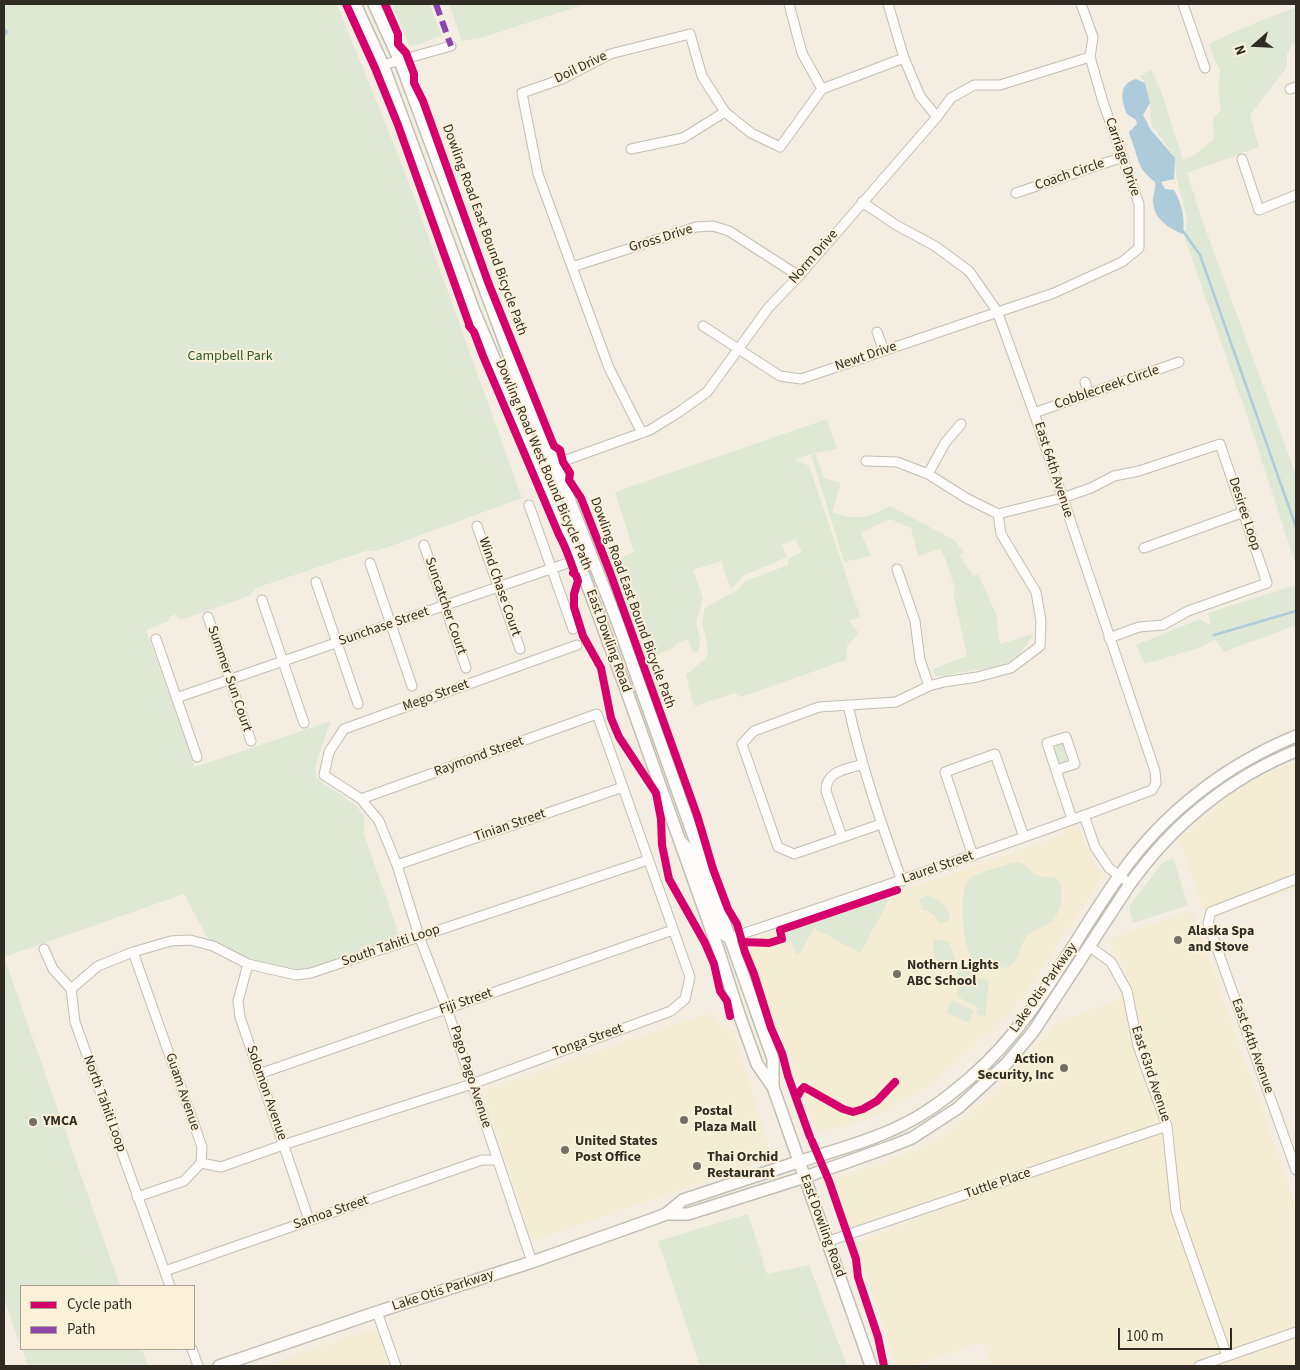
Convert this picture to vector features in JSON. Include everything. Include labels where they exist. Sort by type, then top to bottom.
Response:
[{"type":"main road","name":"East Dowling Road","points":[[355,4],[383,65],[474,311],[542,469],[578,560],[627,692],[757,1064],[773,1086],[871,1366]]},
{"type":"main road","name":"East Dowling Road","points":[[374,4],[400,61],[525,397],[555,464],[620,630],[773,1059],[773,1086]]},
{"type":"main road","name":"Lake Otis Parkway","points":[[666,1214],[683,1200],[862,1142],[898,1127],[926,1112],[973,1076],[1023,1023],[1119,876],[1140,848],[1165,820],[1190,799],[1255,755],[1296,736]]},
{"type":"main road","points":[[1272,761],[1277,750],[1296,740]]},
{"type":"main road","name":"Lake Otis Parkway","points":[[219,1366],[532,1262],[666,1214],[688,1214],[805,1177],[912,1138],[958,1108],[1008,1063],[1033,1032],[1146,862],[1184,822],[1208,802],[1248,774],[1296,751]]},
{"type":"main road","points":[[1090,947],[1088,942],[1096,912]]},
{"type":"street","points":[[789,4],[802,53],[822,89],[904,58]]},
{"type":"street","points":[[888,4],[904,58],[920,96],[937,117]]},
{"type":"street","name":"Carriage Drive","points":[[997,311],[1061,289],[1122,262],[1139,248],[1139,204],[1103,102],[1090,57],[1092,37],[1081,4]]},
{"type":"street","points":[[1183,4],[1205,68]]},
{"type":"street","name":"Doil Drive","points":[[642,433],[609,368],[538,174],[522,93],[562,79],[610,54],[690,34],[702,76],[724,112],[751,133],[780,147],[822,89]]},
{"type":"street","points":[[383,65],[451,46]]},
{"type":"street","name":"Norm Drive","points":[[542,469],[642,433],[667,420],[707,392],[769,307],[799,276],[937,117],[951,98],[974,85],[1000,85],[1090,57]]},
{"type":"street","points":[[631,149],[683,138],[724,112]]},
{"type":"street","name":"Coach Circle","points":[[1016,193],[1123,157]]},
{"type":"street","points":[[1242,159],[1259,210],[1296,195]]},
{"type":"street","name":"East 64th Avenue","points":[[862,202],[896,225],[935,246],[969,271],[997,311],[1034,413],[1155,771],[1156,783],[1152,790],[1145,793]]},
{"type":"street","name":"Gross Drive","points":[[572,267],[696,227],[713,226],[729,231],[799,276]]},
{"type":"street","name":"Newt Drive","points":[[703,326],[780,376],[801,379],[997,311]]},
{"type":"street","points":[[877,332],[884,351]]},
{"type":"street","name":"Cobblecreek Circle","points":[[1034,413],[1179,362]]},
{"type":"street","points":[[1085,382],[1088,394]]},
{"type":"street","points":[[928,474],[945,443],[961,424]]},
{"type":"street","name":"Desiree Loop","points":[[1062,498],[1091,488],[1114,476],[1139,471],[1220,444],[1244,512],[1267,583],[1188,611],[1163,625],[1139,628],[1109,638]]},
{"type":"street","points":[[866,462],[897,462],[928,474],[966,498],[998,514],[1062,498]]},
{"type":"street","points":[[530,505],[573,629]]},
{"type":"street","points":[[1144,548],[1244,512]]},
{"type":"street","points":[[881,824],[794,854],[778,847],[742,744],[754,731],[819,707],[896,702],[929,686],[977,677],[1011,668],[1040,646],[1042,621],[1036,592],[1001,534],[998,514]]},
{"type":"street","name":"Wind Chase Court","points":[[478,526],[520,649]]},
{"type":"street","name":"Suncatcher Court","points":[[424,545],[466,668]]},
{"type":"street","name":"Sunchase Street","points":[[176,698],[591,555]]},
{"type":"street","points":[[370,563],[412,686]]},
{"type":"street","points":[[897,570],[915,621],[920,660],[929,686]]},
{"type":"street","points":[[316,582],[358,704]]},
{"type":"street","points":[[262,600],[304,723]]},
{"type":"street","name":"Summer Sun Court","points":[[208,617],[251,741]]},
{"type":"street","points":[[156,639],[197,756]]},
{"type":"street","name":"Mego Street","points":[[324,776],[329,752],[344,729],[577,645]]},
{"type":"street","points":[[1040,646],[1049,650]]},
{"type":"street","points":[[848,705],[881,824],[902,881]]},
{"type":"street","name":"Tonga Street","points":[[201,1163],[221,1167],[472,1084],[671,1011],[685,999],[690,977],[597,714]]},
{"type":"street","name":"Raymond Street","points":[[361,799],[597,714]]},
{"type":"street","points":[[973,856],[944,772],[995,754],[1024,837]]},
{"type":"street","points":[[842,837],[826,791],[826,783],[832,775],[863,764]]},
{"type":"street","points":[[1056,770],[1072,819]]},
{"type":"street","name":"Pago Pago Avenue","points":[[324,776],[361,799],[379,821],[397,865],[419,936],[447,1009],[532,1262]]},
{"type":"street","name":"Tinian Street","points":[[397,865],[623,787]]},
{"type":"street","name":"Laurel Street","points":[[730,938],[902,881],[1145,793]]},
{"type":"street","points":[[1084,815],[1095,847],[1109,868],[1130,884]]},
{"type":"street","points":[[678,836],[690,850],[717,928],[724,936],[730,938]]},
{"type":"street","name":"South Tahiti Loop","points":[[132,952],[171,941],[190,940],[213,946],[248,964],[296,975],[311,973],[648,860]]},
{"type":"street","name":"East 64th Avenue","points":[[1296,879],[1211,912],[1208,923],[1296,1168]]},
{"type":"street","name":"Fiji Street","points":[[259,1074],[673,930]]},
{"type":"street","name":"East 63rd Avenue","points":[[1090,947],[1111,962],[1127,992],[1138,1046],[1167,1126],[1176,1211],[1227,1356]]},
{"type":"street","points":[[44,949],[53,969],[71,989],[98,966],[132,952]]},
{"type":"street","name":"Guam Avenue","points":[[132,952],[202,1147],[201,1163]]},
{"type":"street","name":"Solomon Avenue","points":[[248,964],[238,1001],[240,1017],[309,1220]]},
{"type":"street","name":"North Tahiti Loop","points":[[71,989],[75,1022],[170,1285]]},
{"type":"street","name":"Tuttle Place","points":[[828,1241],[1167,1126]]},
{"type":"street","name":"Samoa Street","points":[[164,1271],[482,1160],[498,1160]]},
{"type":"street","points":[[137,1196],[184,1181],[201,1163]]},
{"type":"street","points":[[377,1312],[396,1366]]},
{"type":"street","points":[[1199,1366],[1296,1332]]},
{"type":"street","points":[[192,1350],[198,1366]]},
{"type":"shaded area","points":[[1296,761],[1296,889],[1207,918],[1179,839],[1227,797],[1254,779]]},
{"type":"shaded area","name":"Nothern Lights ABC School","points":[[1068,825],[1079,827],[1094,864],[1103,876],[1025,995],[1006,1016],[931,1085],[880,1114],[841,1127],[817,1132],[784,1043],[769,1012],[749,953],[755,938],[780,932],[1065,835]]},
{"type":"shaded area","points":[[1192,910],[1296,1207],[1296,1366],[992,1366],[983,1342],[911,1366],[897,1366],[855,1243],[957,1203],[955,1194],[850,1228],[834,1178],[888,1161],[940,1139],[992,1094],[1058,1022],[1113,1002],[1134,991],[1123,965],[1108,940]]},
{"type":"shaded area","points":[[709,1013],[723,1027],[734,1031],[772,1158],[532,1241],[483,1091]]},
{"type":"shaded area","points":[[366,1331],[377,1332],[388,1366],[265,1366]]},
{"type":"green space","name":"Campbell Park","points":[[4,4],[337,4],[405,172],[522,498],[377,551],[366,551],[256,588],[249,596],[183,619],[178,618],[177,614],[169,617],[169,621],[146,630],[195,767],[331,721],[315,766],[316,777],[350,801],[361,812],[364,818],[364,834],[400,938],[302,971],[251,964],[209,941],[184,894],[4,957]]},
{"type":"green space","points":[[392,4],[429,4],[442,36],[410,47]]},
{"type":"green space","points":[[449,4],[585,4],[484,37],[462,41]]},
{"type":"green space","points":[[1296,7],[1296,40],[1287,53],[1287,67],[1250,115],[1259,147],[1187,173],[1205,228],[1296,475],[1296,565],[1247,416],[1185,239],[1187,218],[1176,176],[1175,158],[1151,124],[1150,103],[1145,83],[1140,76],[1151,70],[1161,91],[1183,160],[1193,156],[1214,139],[1213,119],[1221,110],[1218,88],[1220,70],[1209,44],[1245,27]]},
{"type":"green space","points":[[827,419],[837,449],[815,453],[824,478],[841,483],[832,512],[849,517],[862,517],[874,514],[890,506],[954,540],[964,552],[960,556],[973,576],[978,574],[996,614],[1000,644],[1033,634],[1026,646],[1012,660],[995,667],[945,676],[935,675],[933,669],[967,656],[953,592],[955,589],[945,558],[940,549],[918,556],[911,528],[890,519],[861,533],[871,556],[844,562],[811,454],[795,460],[809,466],[860,616],[849,621],[859,633],[847,646],[846,660],[741,697],[735,693],[695,706],[692,700],[686,675],[706,658],[708,650],[702,622],[705,608],[739,589],[746,581],[788,565],[788,559],[802,552],[795,539],[782,545],[787,557],[743,576],[731,589],[721,561],[693,570],[703,598],[696,623],[700,639],[698,653],[693,652],[687,639],[675,645],[675,647],[652,657],[667,698],[657,701],[605,563],[634,552],[615,492]]},
{"type":"green space","points":[[1296,585],[1296,625],[1224,652],[1215,639],[1202,647],[1145,664],[1136,645],[1200,619],[1211,626],[1208,613]]},
{"type":"green space","points":[[1063,743],[1068,751],[1068,761],[1059,763],[1054,749]]},
{"type":"green space","points":[[1173,858],[1188,905],[1133,923],[1129,907],[1162,863]]},
{"type":"green space","points":[[1018,862],[1038,876],[1057,879],[1060,883],[1062,894],[1058,913],[1052,921],[1026,937],[1013,963],[996,971],[982,969],[971,958],[966,942],[963,918],[965,886],[971,877]]},
{"type":"green space","points":[[884,895],[888,902],[860,953],[814,928],[800,953],[796,955],[791,942],[785,943],[781,931]]},
{"type":"green space","points":[[927,895],[943,904],[950,914],[948,921],[940,923],[933,914],[922,910],[919,899]]},
{"type":"green space","points":[[934,939],[949,942],[956,962],[945,972],[938,965],[935,957],[933,949]]},
{"type":"green space","name":"YMCA","points":[[4,957],[120,1285],[20,1285],[20,1345],[4,1298]]},
{"type":"green space","points":[[964,966],[971,968],[975,978],[986,980],[989,983],[985,1015],[976,1014],[978,1008],[963,1000],[956,993],[960,986],[957,972]]},
{"type":"green space","points":[[952,1000],[974,1011],[968,1023],[946,1012]]},
{"type":"green space","points":[[748,1214],[767,1274],[809,1265],[847,1366],[700,1366],[658,1241]]},
{"type":"green space","points":[[22,1350],[142,1350],[148,1366],[28,1366]]},
{"type":"water","points":[[1136,79],[1145,83],[1150,103],[1143,115],[1151,130],[1175,158],[1174,179],[1161,182],[1165,189],[1174,190],[1179,201],[1184,222],[1183,234],[1166,225],[1155,211],[1153,198],[1155,182],[1146,174],[1141,166],[1130,136],[1129,132],[1137,124],[1136,120],[1127,114],[1122,93],[1130,81]]},
{"type":"waterway","points":[[4,29],[7,32],[4,35]]},
{"type":"waterway","points":[[1183,231],[1200,255],[1296,527]]},
{"type":"waterway","points":[[1214,635],[1296,611]]},
{"type":"marked path","points":[[436,4],[451,46]]},
{"type":"cycle path","name":"Dowling Road West Bound Bicycle Path","points":[[346,4],[398,125],[469,326],[474,332],[566,548],[574,571],[573,573],[578,581],[574,594],[574,607],[583,636],[601,668],[611,718],[619,737],[656,793],[661,819],[662,845],[669,879],[705,943],[714,964],[720,991],[727,1001],[730,1016]]},
{"type":"cycle path","name":"Dowling Road East Bound Bicycle Path","points":[[385,4],[398,34],[398,44],[406,53],[414,74],[414,83],[423,101],[488,282],[554,446],[560,450],[563,462],[570,473],[569,480],[581,498],[611,575],[697,815],[713,869],[728,909],[737,924],[771,1028],[782,1053],[788,1076],[810,1137]]},
{"type":"cycle path","points":[[743,942],[769,943],[782,939],[780,930],[897,890]]},
{"type":"cycle path","points":[[797,1097],[804,1087],[843,1109],[853,1112],[877,1101],[895,1082]]},
{"type":"cycle path","points":[[812,1141],[829,1181],[856,1259],[858,1277],[878,1337],[884,1366]]},
{"type":"place","name":"Alaska Spa and Stove","points":[[1178,940]]},
{"type":"place","name":"Nothern Lights ABC School","points":[[897,974]]},
{"type":"place","name":"Action Security, Inc","points":[[1064,1068]]},
{"type":"place","name":"Postal Plaza Mall","points":[[684,1120]]},
{"type":"place","name":"YMCA","points":[[33,1122]]},
{"type":"place","name":"United States Post Office","points":[[565,1150]]},
{"type":"place","name":"Thai Orchid Restaurant","points":[[697,1166]]}]
